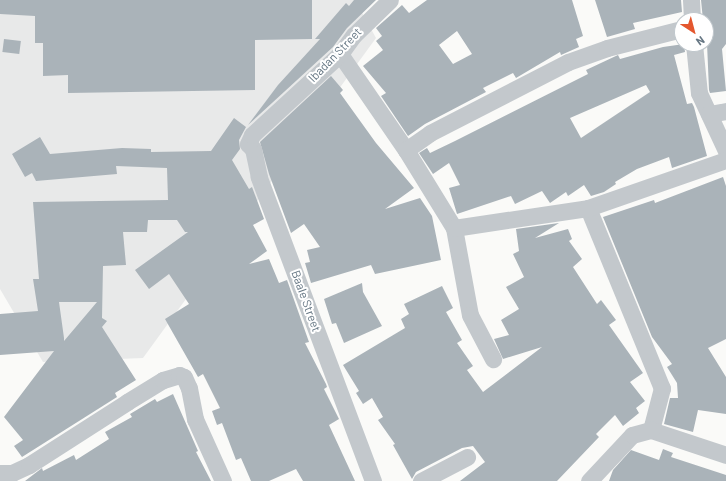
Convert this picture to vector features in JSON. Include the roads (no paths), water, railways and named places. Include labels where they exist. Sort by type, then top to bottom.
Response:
[{"type":"street","name":"Ibadan Street","points":[[262,126],[340,54],[354,35],[390,0]]},
{"type":"street","points":[[691,0],[692,12]]},
{"type":"street","points":[[406,150],[430,133],[568,62],[607,48],[674,32]]},
{"type":"street","points":[[695,52],[699,93],[718,112],[726,151]]},
{"type":"street","points":[[340,54],[406,150],[454,228],[470,315],[493,359]]},
{"type":"street","name":"Baale Street","points":[[262,126],[252,135],[248,144],[253,149],[259,177],[373,481]]},
{"type":"street","points":[[454,228],[588,208],[726,160]]},
{"type":"street","points":[[588,208],[662,388],[651,430]]},
{"type":"street","points":[[0,473],[12,473],[29,465],[163,380],[179,375],[184,378],[190,388],[195,419],[223,481]]},
{"type":"street","points":[[589,481],[632,435],[651,430],[726,455]]},
{"type":"street","points":[[421,481],[467,457]]}]
